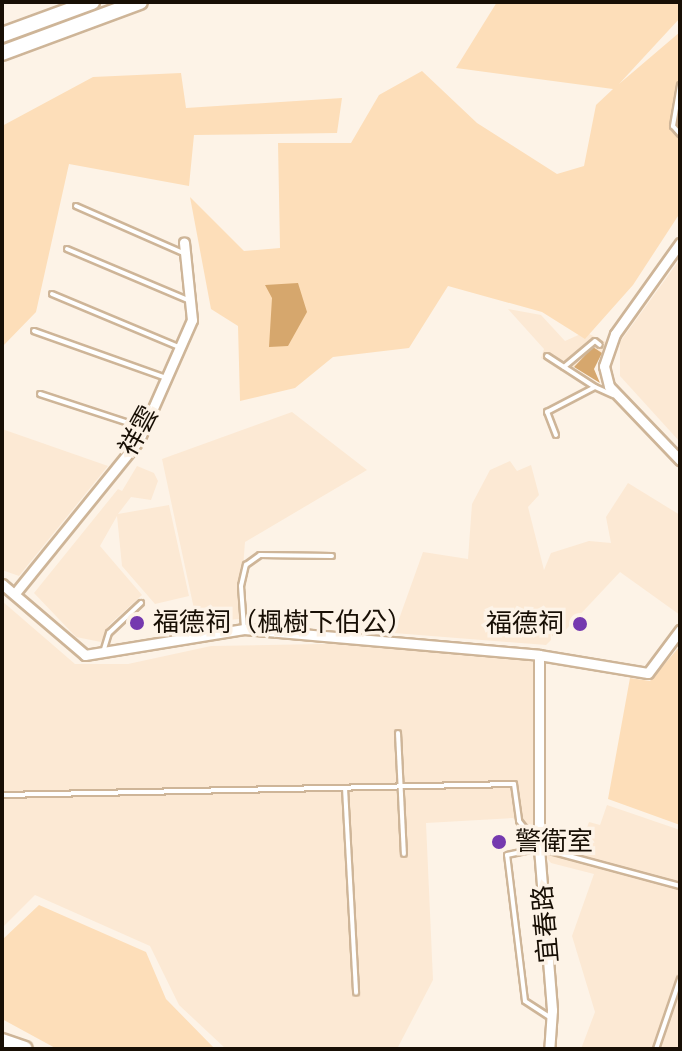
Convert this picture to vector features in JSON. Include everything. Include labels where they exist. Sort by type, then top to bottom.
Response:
[{"type":"main road","points":[[2,35],[92,2]]},
{"type":"main road","points":[[2,53],[140,2]]},
{"type":"main road","points":[[2,1041],[25,1049]]},
{"type":"street","name":"祥雲","points":[[16,592],[144,428],[192,320],[193,302],[184,242]]},
{"type":"street","points":[[680,243],[615,334],[604,366],[609,386],[680,460]]},
{"type":"street","points":[[2,584],[16,592],[72,647],[85,655],[214,630],[244,629],[539,655],[648,673],[676,644],[680,630]]},
{"type":"street","name":"宜春路","points":[[539,655],[539,848],[552,1018],[549,1049]]},
{"type":"lane","points":[[680,85],[673,126],[680,134]]},
{"type":"lane","points":[[76,206],[186,254]]},
{"type":"lane","points":[[67,249],[193,302]]},
{"type":"lane","points":[[52,294],[179,347]]},
{"type":"lane","points":[[34,331],[166,378]]},
{"type":"lane","points":[[564,367],[595,341],[600,345]]},
{"type":"lane","points":[[547,356],[595,387],[622,399]]},
{"type":"lane","points":[[556,435],[547,412],[595,387]]},
{"type":"lane","points":[[40,394],[144,428]]},
{"type":"lane","points":[[244,629],[241,586],[246,565],[260,555],[332,556]]},
{"type":"lane","points":[[104,652],[109,633],[141,603]]},
{"type":"lane","points":[[398,733],[404,854]]},
{"type":"lane","points":[[2,795],[514,784],[519,821],[539,848]]},
{"type":"lane","points":[[345,788],[356,993]]},
{"type":"lane","points":[[552,1018],[525,1001],[507,855],[539,848],[680,886]]},
{"type":"lane","points":[[656,1049],[680,979]]},
{"type":"shaded area","points":[[497,2],[680,2],[680,18],[619,84],[680,32],[680,213],[633,285],[585,339],[542,312],[448,286],[409,348],[333,357],[295,388],[240,401],[238,326],[211,309],[190,197],[244,251],[280,248],[278,143],[351,143],[379,95],[422,71],[477,123],[557,174],[584,166],[596,105],[613,89],[456,68]]},
{"type":"shaded area","points":[[181,73],[186,108],[342,98],[337,133],[194,135],[189,186],[69,164],[36,312],[2,347],[2,126],[93,77]]},
{"type":"shaded area","points":[[680,259],[680,442],[620,376],[620,342]]},
{"type":"shaded area","points":[[298,283],[307,312],[288,346],[269,347],[272,298],[265,285]]},
{"type":"shaded area","points":[[508,309],[541,315],[565,341],[585,332],[606,342],[602,353],[592,348],[567,374],[541,358],[544,349]]},
{"type":"shaded area","points":[[593,347],[602,353],[594,369],[600,383],[574,367]]},
{"type":"shaded area","points":[[292,412],[367,470],[245,542],[239,619],[197,623],[162,459]]},
{"type":"shaded area","points":[[2,429],[108,466],[19,576],[2,570]]},
{"type":"shaded area","points":[[510,461],[517,471],[531,465],[539,495],[528,507],[544,570],[551,553],[589,541],[611,543],[606,517],[628,483],[680,515],[680,615],[620,572],[559,637],[552,636],[549,620],[551,640],[546,645],[394,633],[423,552],[468,559],[472,504],[490,470]]},
{"type":"shaded area","points":[[137,466],[154,473],[158,481],[151,500],[131,497],[118,514],[169,505],[189,596],[155,604],[122,566],[117,516],[100,546],[142,595],[109,625],[101,642],[76,637],[34,593],[118,489],[122,491]]},
{"type":"shaded area","points":[[2,601],[75,664],[128,664],[211,646],[376,643],[534,660],[535,823],[582,842],[589,822],[600,825],[607,805],[680,830],[680,1049],[581,1049],[595,1012],[572,936],[594,874],[551,863],[513,818],[426,823],[433,980],[397,1049],[226,1049],[179,1005],[150,946],[35,895],[2,928]]},
{"type":"shaded area","points":[[680,646],[680,825],[608,799],[630,678],[650,681]]},
{"type":"shaded area","points":[[39,905],[146,952],[166,999],[215,1049],[57,1049],[2,1019],[2,940]]},
{"type":"place","name":"福德祠（楓樹下伯公）","points":[[137,623]]},
{"type":"place","name":"福德祠","points":[[580,624]]},
{"type":"place","name":"警衛室","points":[[499,842]]}]
